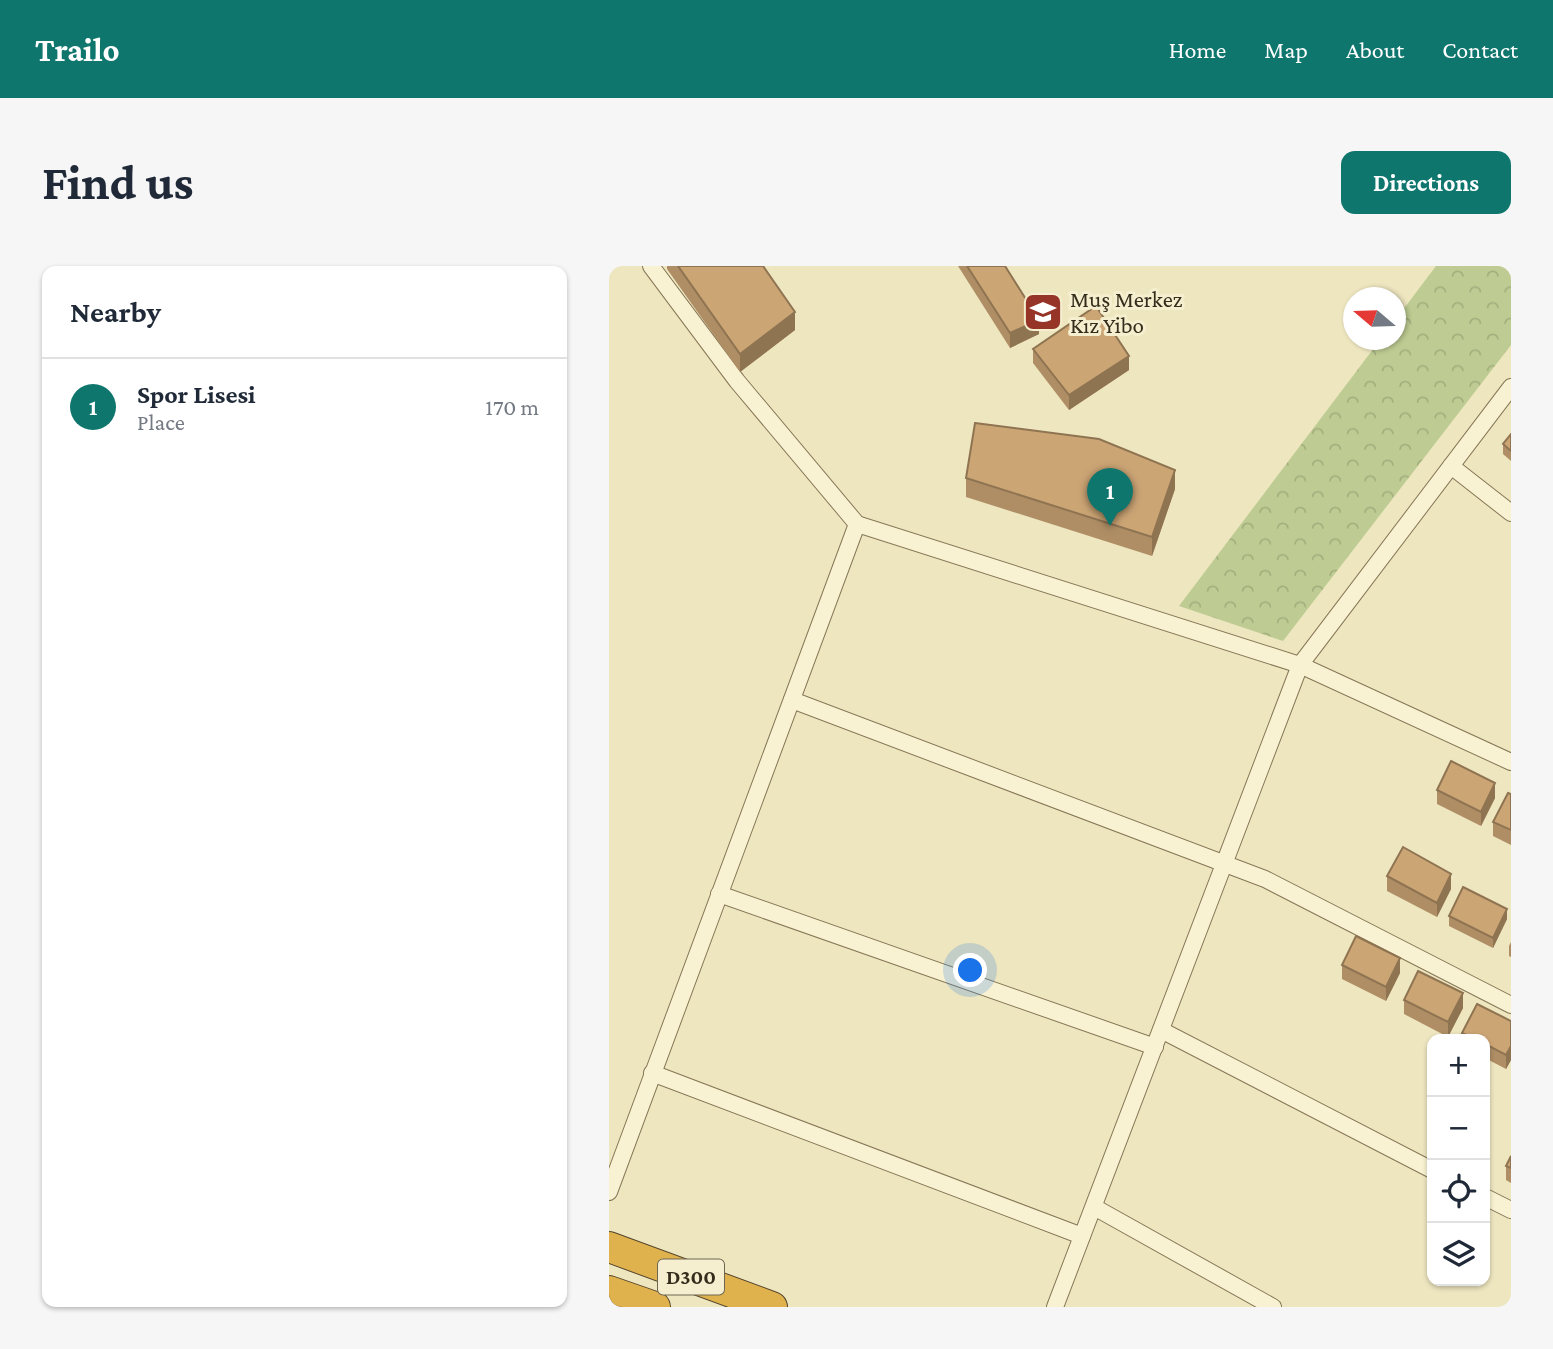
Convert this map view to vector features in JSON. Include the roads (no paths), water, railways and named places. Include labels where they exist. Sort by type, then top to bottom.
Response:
[{"type":"highway","name":"D300","points":[[609,1247],[772,1307]]},
{"type":"highway","name":"D300","points":[[609,1291],[655,1307]]},
{"type":"street","points":[[651,266],[737,381],[857,524],[1300,666],[1511,762]]},
{"type":"street","points":[[1055,1307],[1300,666],[1511,387]]},
{"type":"street","points":[[1451,466],[1511,513]]},
{"type":"street","points":[[609,1192],[857,524]]},
{"type":"street","points":[[792,700],[1265,879],[1511,1005]]},
{"type":"street","points":[[719,894],[1154,1047]]},
{"type":"street","points":[[1161,1031],[1427,1167]]},
{"type":"street","points":[[652,1073],[1082,1236]]},
{"type":"street","points":[[1490,1200],[1511,1210]]},
{"type":"street","points":[[1094,1207],[1273,1307]]},
{"type":"place","name":"Muş Merkez Kız Yibo","points":[[1043,312]]},
{"type":"place","name":"Spor Lisesi","points":[[1110,526]]}]
